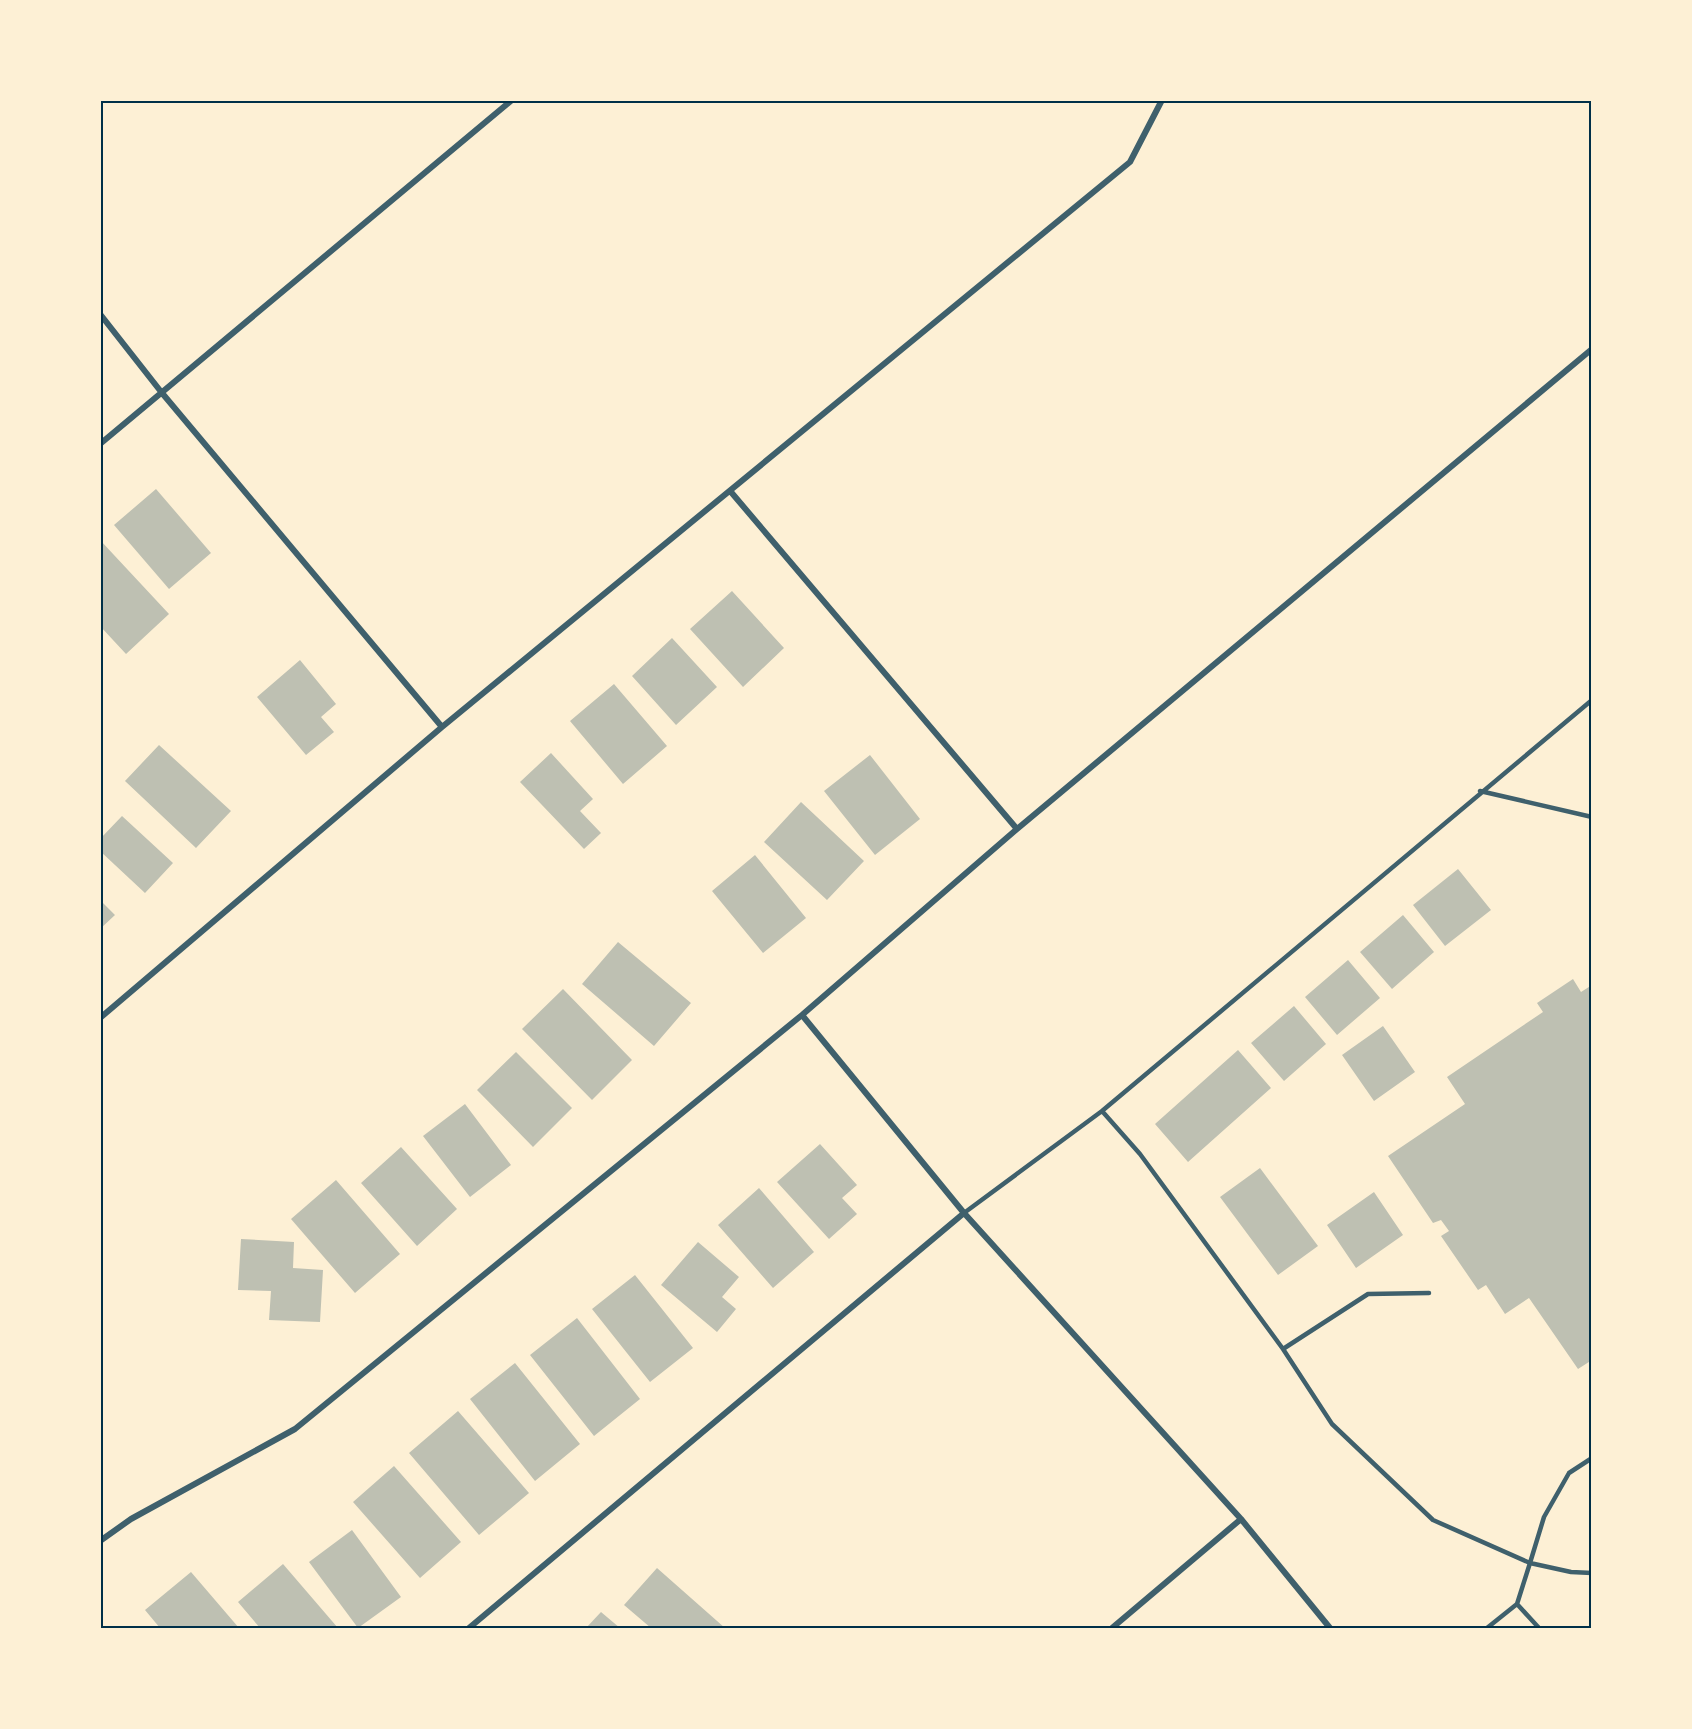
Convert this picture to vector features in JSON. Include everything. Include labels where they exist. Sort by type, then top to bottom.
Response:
[{"type":"street","points":[[100,444],[512,100]]},
{"type":"street","points":[[100,1018],[442,727],[731,492],[1130,162],[1162,100]]},
{"type":"street","points":[[100,314],[162,393],[442,727]]},
{"type":"street","points":[[100,1541],[131,1519],[295,1430],[802,1015],[1017,830],[1592,349]]},
{"type":"street","points":[[731,492],[1017,830]]},
{"type":"street","points":[[802,1015],[964,1213],[1241,1519],[1330,1629]]},
{"type":"street","points":[[470,1629],[964,1213]]},
{"type":"street","points":[[1112,1629],[1241,1519]]},
{"type":"lane","points":[[964,1213],[1102,1110],[1480,791],[1592,700]]},
{"type":"lane","points":[[1480,791],[1592,817]]},
{"type":"lane","points":[[1102,1110],[1140,1154],[1283,1349],[1332,1424],[1433,1520],[1530,1563],[1571,1572],[1592,1573]]},
{"type":"lane","points":[[1283,1349],[1368,1294],[1429,1293]]},
{"type":"lane","points":[[1487,1629],[1517,1604],[1544,1517],[1569,1473],[1592,1458]]},
{"type":"lane","points":[[1517,1604],[1539,1629]]},
{"type":"building","points":[[156,489],[211,553],[169,589],[114,525]]},
{"type":"building","points":[[100,540],[169,614],[126,654],[100,626]]},
{"type":"building","points":[[732,591],[784,648],[743,687],[690,629]]},
{"type":"building","points":[[672,638],[717,687],[676,725],[632,676]]},
{"type":"building","points":[[300,660],[336,704],[321,717],[334,732],[306,755],[257,697]]},
{"type":"building","points":[[614,684],[667,746],[623,784],[570,721]]},
{"type":"building","points":[[159,745],[231,811],[196,848],[125,781]]},
{"type":"building","points":[[551,753],[593,799],[580,811],[601,833],[584,849],[520,782]]},
{"type":"building","points":[[870,755],[920,819],[875,855],[824,791]]},
{"type":"building","points":[[801,802],[864,861],[827,900],[764,842]]},
{"type":"building","points":[[122,816],[173,863],[145,893],[100,851],[100,839]]},
{"type":"building","points":[[755,855],[806,918],[763,953],[712,891]]},
{"type":"building","points":[[1458,869],[1491,910],[1445,946],[1413,905]]},
{"type":"building","points":[[100,900],[115,915],[100,929]]},
{"type":"building","points":[[1403,915],[1434,952],[1392,989],[1360,952]]},
{"type":"building","points":[[618,942],[691,1003],[654,1046],[582,984]]},
{"type":"building","points":[[1348,960],[1380,998],[1337,1035],[1305,997]]},
{"type":"building","points":[[1573,979],[1581,992],[1592,985],[1592,1360],[1578,1369],[1529,1298],[1505,1314],[1486,1285],[1478,1290],[1441,1236],[1449,1231],[1441,1220],[1433,1223],[1388,1156],[1465,1104],[1447,1077],[1543,1012],[1537,1003]]},
{"type":"building","points":[[563,989],[632,1060],[592,1100],[522,1029]]},
{"type":"building","points":[[1294,1006],[1326,1044],[1284,1081],[1251,1043]]},
{"type":"building","points":[[1383,1026],[1415,1072],[1374,1101],[1342,1055]]},
{"type":"building","points":[[1238,1050],[1271,1088],[1188,1162],[1155,1124]]},
{"type":"building","points":[[516,1052],[572,1108],[533,1147],[477,1090]]},
{"type":"building","points":[[465,1104],[511,1165],[470,1197],[423,1136]]},
{"type":"building","points":[[820,1144],[857,1185],[842,1198],[857,1214],[829,1239],[777,1182]]},
{"type":"building","points":[[401,1147],[457,1209],[417,1246],[361,1183]]},
{"type":"building","points":[[1260,1168],[1318,1246],[1278,1275],[1220,1197]]},
{"type":"building","points":[[336,1180],[400,1254],[355,1293],[291,1219]]},
{"type":"building","points":[[759,1188],[814,1252],[773,1288],[718,1225]]},
{"type":"building","points":[[1374,1192],[1403,1235],[1356,1268],[1327,1225]]},
{"type":"building","points":[[241,1239],[294,1242],[293,1268],[323,1270],[320,1322],[269,1320],[271,1291],[238,1290]]},
{"type":"building","points":[[698,1242],[739,1277],[722,1297],[736,1309],[717,1332],[661,1285]]},
{"type":"building","points":[[635,1275],[693,1348],[650,1382],[592,1309]]},
{"type":"building","points":[[577,1318],[640,1399],[594,1436],[530,1355]]},
{"type":"building","points":[[515,1363],[580,1444],[535,1481],[470,1399]]},
{"type":"building","points":[[458,1411],[529,1493],[479,1535],[409,1453]]},
{"type":"building","points":[[394,1466],[461,1542],[420,1578],[353,1502]]},
{"type":"building","points":[[352,1530],[401,1597],[358,1628],[309,1562]]},
{"type":"building","points":[[283,1564],[338,1628],[260,1628],[238,1602]]},
{"type":"building","points":[[657,1568],[725,1628],[651,1628],[624,1605]]},
{"type":"building","points":[[191,1572],[239,1628],[160,1628],[145,1610]]},
{"type":"building","points":[[601,1612],[620,1628],[586,1628]]}]
